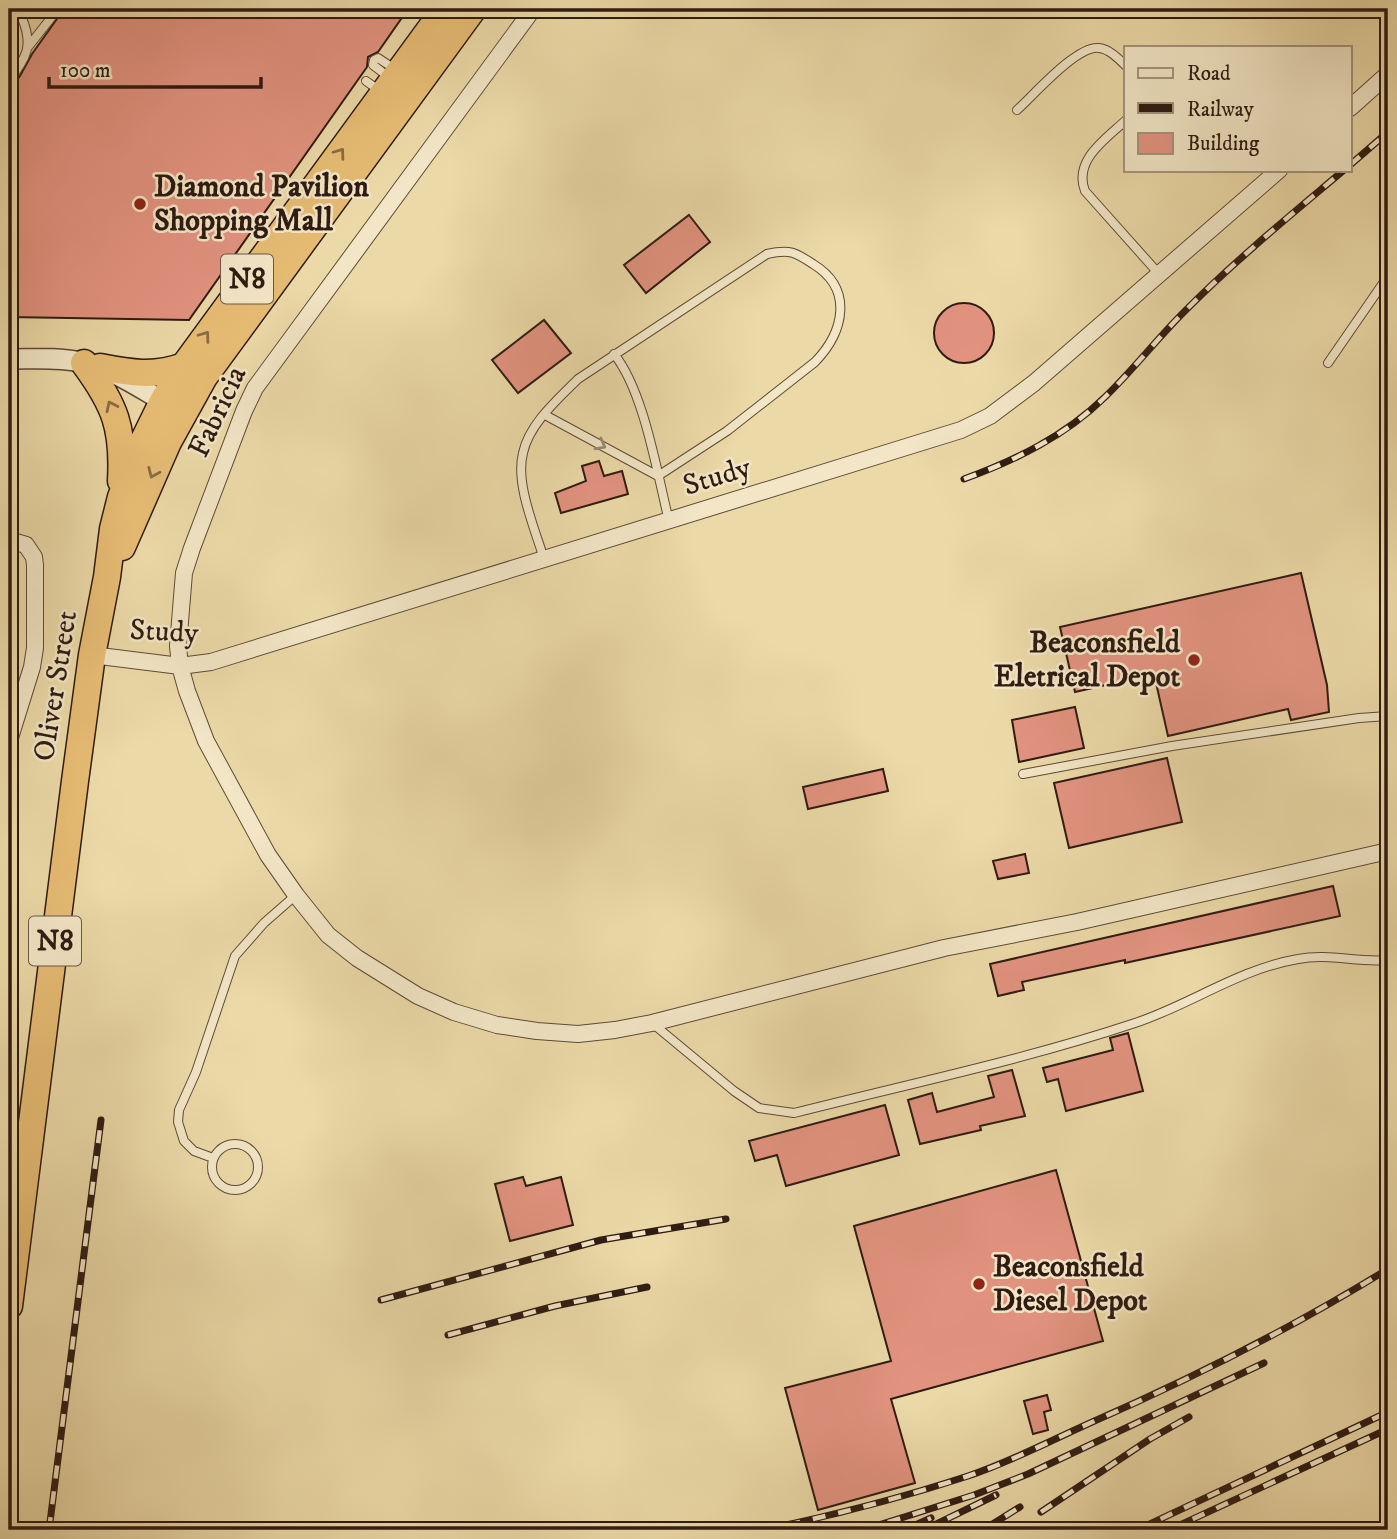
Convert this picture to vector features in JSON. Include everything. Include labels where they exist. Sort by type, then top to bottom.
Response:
[{"type":"highway","name":"Oliver Street","points":[[9,1306],[92,655],[121,497],[141,446],[173,407],[204,377],[396,88],[445,9]]},
{"type":"highway","name":"Oliver Street","points":[[107,577],[173,407],[184,366],[396,88],[473,9]]},
{"type":"highway","points":[[92,365],[155,374],[184,366]]},
{"type":"highway","points":[[92,365],[117,420],[122,457],[121,497]]},
{"type":"street","name":"Fabricia","points":[[533,9],[281,351],[249,400],[188,559],[182,584],[178,629],[180,666],[196,717],[220,768],[268,855],[327,934],[357,958],[418,996],[454,1012],[497,1025],[578,1034],[652,1023],[944,948],[1077,922],[1388,851]]},
{"type":"street","points":[[1352,106],[1388,74]]},
{"type":"street","name":"Study","points":[[92,655],[180,666],[211,663],[927,442],[990,416],[1034,383],[1277,172]]},
{"type":"street","points":[[9,359],[54,359],[92,365],[173,407]]},
{"type":"street","points":[[9,741],[32,667],[35,648],[35,565],[32,551],[14,541]]},
{"type":"lane","points":[[28,47],[58,9]]},
{"type":"lane","points":[[9,81],[28,47],[29,36],[22,18]]},
{"type":"lane","points":[[1017,110],[1080,52],[1096,47],[1108,50],[1124,64]]},
{"type":"lane","points":[[1124,122],[1091,153],[1085,162],[1082,183],[1085,191],[1159,274]]},
{"type":"lane","points":[[544,559],[523,486],[523,451],[531,433],[578,379],[767,254],[783,250],[797,254],[827,272],[837,287],[841,313],[828,349],[727,431],[658,476]]},
{"type":"lane","points":[[1328,363],[1388,276]]},
{"type":"lane","points":[[614,354],[634,390],[669,521]]},
{"type":"lane","points":[[545,415],[658,476]]},
{"type":"lane","points":[[1023,774],[1172,746],[1388,716]]},
{"type":"lane","points":[[213,1158],[194,1151],[184,1141],[178,1122],[180,1110],[196,1072],[235,956],[264,923],[296,895]]},
{"type":"lane","points":[[652,1023],[734,1091],[759,1108],[794,1113],[1046,1049],[1137,1022],[1252,971],[1298,958],[1332,956],[1388,960]]},
{"type":"lane","points":[[223,1147],[246,1147],[256,1158],[258,1165],[254,1180],[242,1189],[228,1189],[215,1180],[212,1173],[213,1158],[223,1147]]},
{"type":"building","name":"Diamond Pavilion Shopping Mall","points":[[64,9],[408,9],[378,52],[368,57],[367,67],[189,320],[9,317],[9,90]]},
{"type":"building","points":[[689,215],[710,242],[646,293],[624,265]]},
{"type":"building","points":[[964,303],[976,305],[989,316],[994,333],[992,345],[981,358],[964,363],[952,361],[939,350],[934,333],[936,321],[947,308]]},
{"type":"building","points":[[544,320],[571,353],[518,393],[492,360]]},
{"type":"building","points":[[599,461],[604,476],[622,471],[628,494],[561,513],[555,493],[586,481],[582,466]]},
{"type":"building","name":"Beaconsfield Eletrical Depot","points":[[1301,573],[1327,685],[1329,712],[1291,720],[1288,709],[1168,736],[1154,674],[1075,692],[1060,627]]},
{"type":"building","points":[[1075,707],[1084,748],[1019,762],[1012,720]]},
{"type":"building","points":[[1167,758],[1182,822],[1069,848],[1054,783]]},
{"type":"building","points":[[883,769],[888,791],[808,809],[803,787]]},
{"type":"building","points":[[1025,854],[1029,873],[998,879],[993,861]]},
{"type":"building","points":[[1333,886],[1340,916],[1125,963],[1125,960],[1022,982],[1024,990],[998,996],[990,964]]},
{"type":"building","points":[[1128,1033],[1143,1091],[1066,1111],[1058,1079],[1047,1082],[1043,1068],[1113,1050],[1110,1038]]},
{"type":"building","points":[[1012,1070],[1025,1116],[980,1126],[981,1130],[920,1144],[908,1100],[932,1093],[937,1112],[994,1097],[988,1076]]},
{"type":"building","points":[[885,1105],[899,1155],[786,1186],[777,1155],[755,1161],[749,1141]]},
{"type":"building","name":"Beaconsfield Diesel Depot","points":[[1056,1170],[1103,1341],[891,1399],[915,1483],[818,1510],[785,1388],[891,1361],[854,1226]]},
{"type":"building","points":[[523,1177],[526,1186],[561,1177],[573,1225],[510,1241],[495,1184]]},
{"type":"building","points":[[1047,1395],[1051,1410],[1044,1412],[1048,1430],[1033,1434],[1024,1401]]},
{"type":"railway","points":[[1352,163],[1388,132]]},
{"type":"railway","points":[[964,479],[1039,446],[1090,411],[1207,289],[1342,172]]},
{"type":"railway","points":[[49,1530],[101,1120]]},
{"type":"railway","points":[[381,1300],[601,1240],[726,1219]]},
{"type":"railway","points":[[762,1530],[892,1499],[999,1464],[1204,1370],[1279,1332],[1388,1269]]},
{"type":"railway","points":[[448,1335],[555,1306],[647,1287]]},
{"type":"railway","points":[[863,1530],[974,1495],[1028,1474],[1264,1363]]},
{"type":"railway","points":[[1137,1530],[1388,1412]]},
{"type":"railway","points":[[1041,1512],[1150,1439],[1189,1417]]},
{"type":"railway","points":[[1169,1530],[1388,1429]]},
{"type":"railway","points":[[924,1530],[996,1495]]},
{"type":"railway","points":[[983,1530],[1020,1507]]},
{"type":"railway","points":[[904,1530],[931,1518]]},
{"type":"place","name":"Diamond Pavilion Shopping Mall","points":[[140,204]]},
{"type":"place","name":"Beaconsfield Eletrical Depot","points":[[1194,660]]},
{"type":"place","name":"Beaconsfield Diesel Depot","points":[[979,1284]]}]
